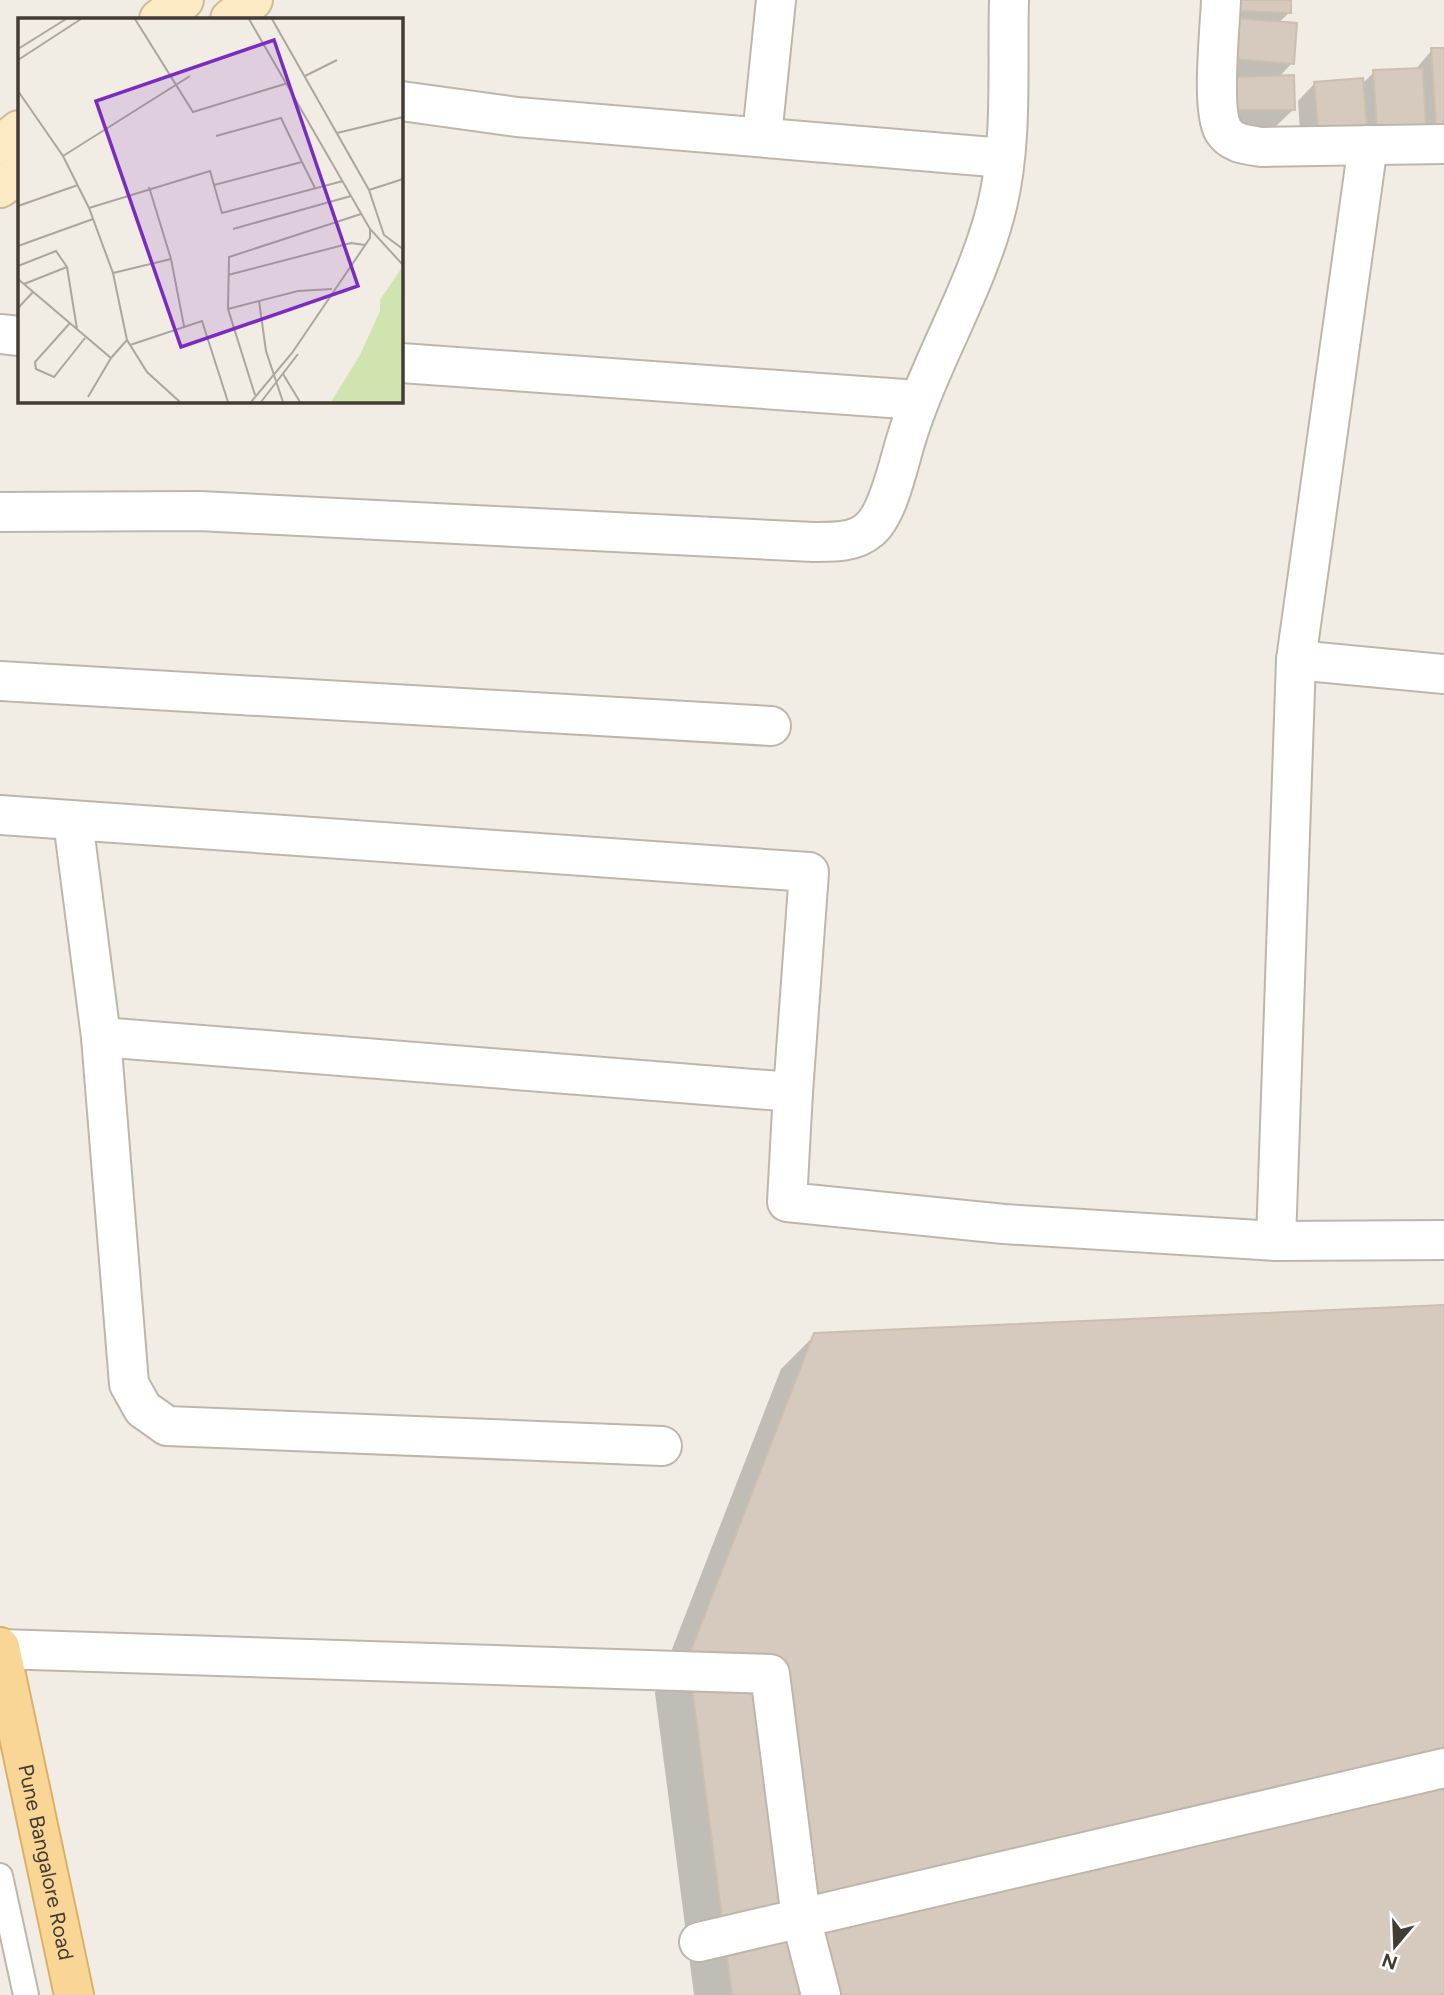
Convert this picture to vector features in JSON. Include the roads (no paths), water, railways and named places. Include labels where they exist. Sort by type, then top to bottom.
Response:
[{"type":"main road","points":[[160,18],[184,0]]},
{"type":"main road","points":[[231,18],[253,0]]},
{"type":"main road","points":[[0,145],[18,131]]},
{"type":"main road","points":[[0,188],[18,175]]},
{"type":"main road","name":"Pune Bangalore Road","points":[[0,1648],[74,1995]]},
{"type":"street","points":[[762,136],[776,0]]},
{"type":"street","points":[[0,512],[199,511],[813,542],[845,541],[870,530],[882,510],[918,400],[985,244],[997,205],[1004,158],[1009,0]]},
{"type":"street","points":[[1221,0],[1217,112],[1224,132],[1238,143],[1262,146],[1444,144]]},
{"type":"street","points":[[402,101],[452,111],[1004,158]]},
{"type":"street","points":[[1276,1241],[1296,660],[1368,145]]},
{"type":"street","points":[[0,334],[18,335]]},
{"type":"street","points":[[402,363],[918,400]]},
{"type":"street","points":[[1296,660],[1444,674]]},
{"type":"street","points":[[0,681],[771,726]]},
{"type":"street","points":[[0,815],[809,872],[787,1202],[1004,1224],[1276,1241],[1444,1240]]},
{"type":"street","points":[[73,821],[101,1037],[129,1384],[143,1409],[167,1426],[662,1446]]},
{"type":"street","points":[[101,1037],[793,1091]]},
{"type":"street","points":[[0,1648],[770,1674],[801,1918],[821,1995]]},
{"type":"street","points":[[699,1942],[1444,1769]]},
{"type":"lane","points":[[0,1876],[26,1995]]}]
